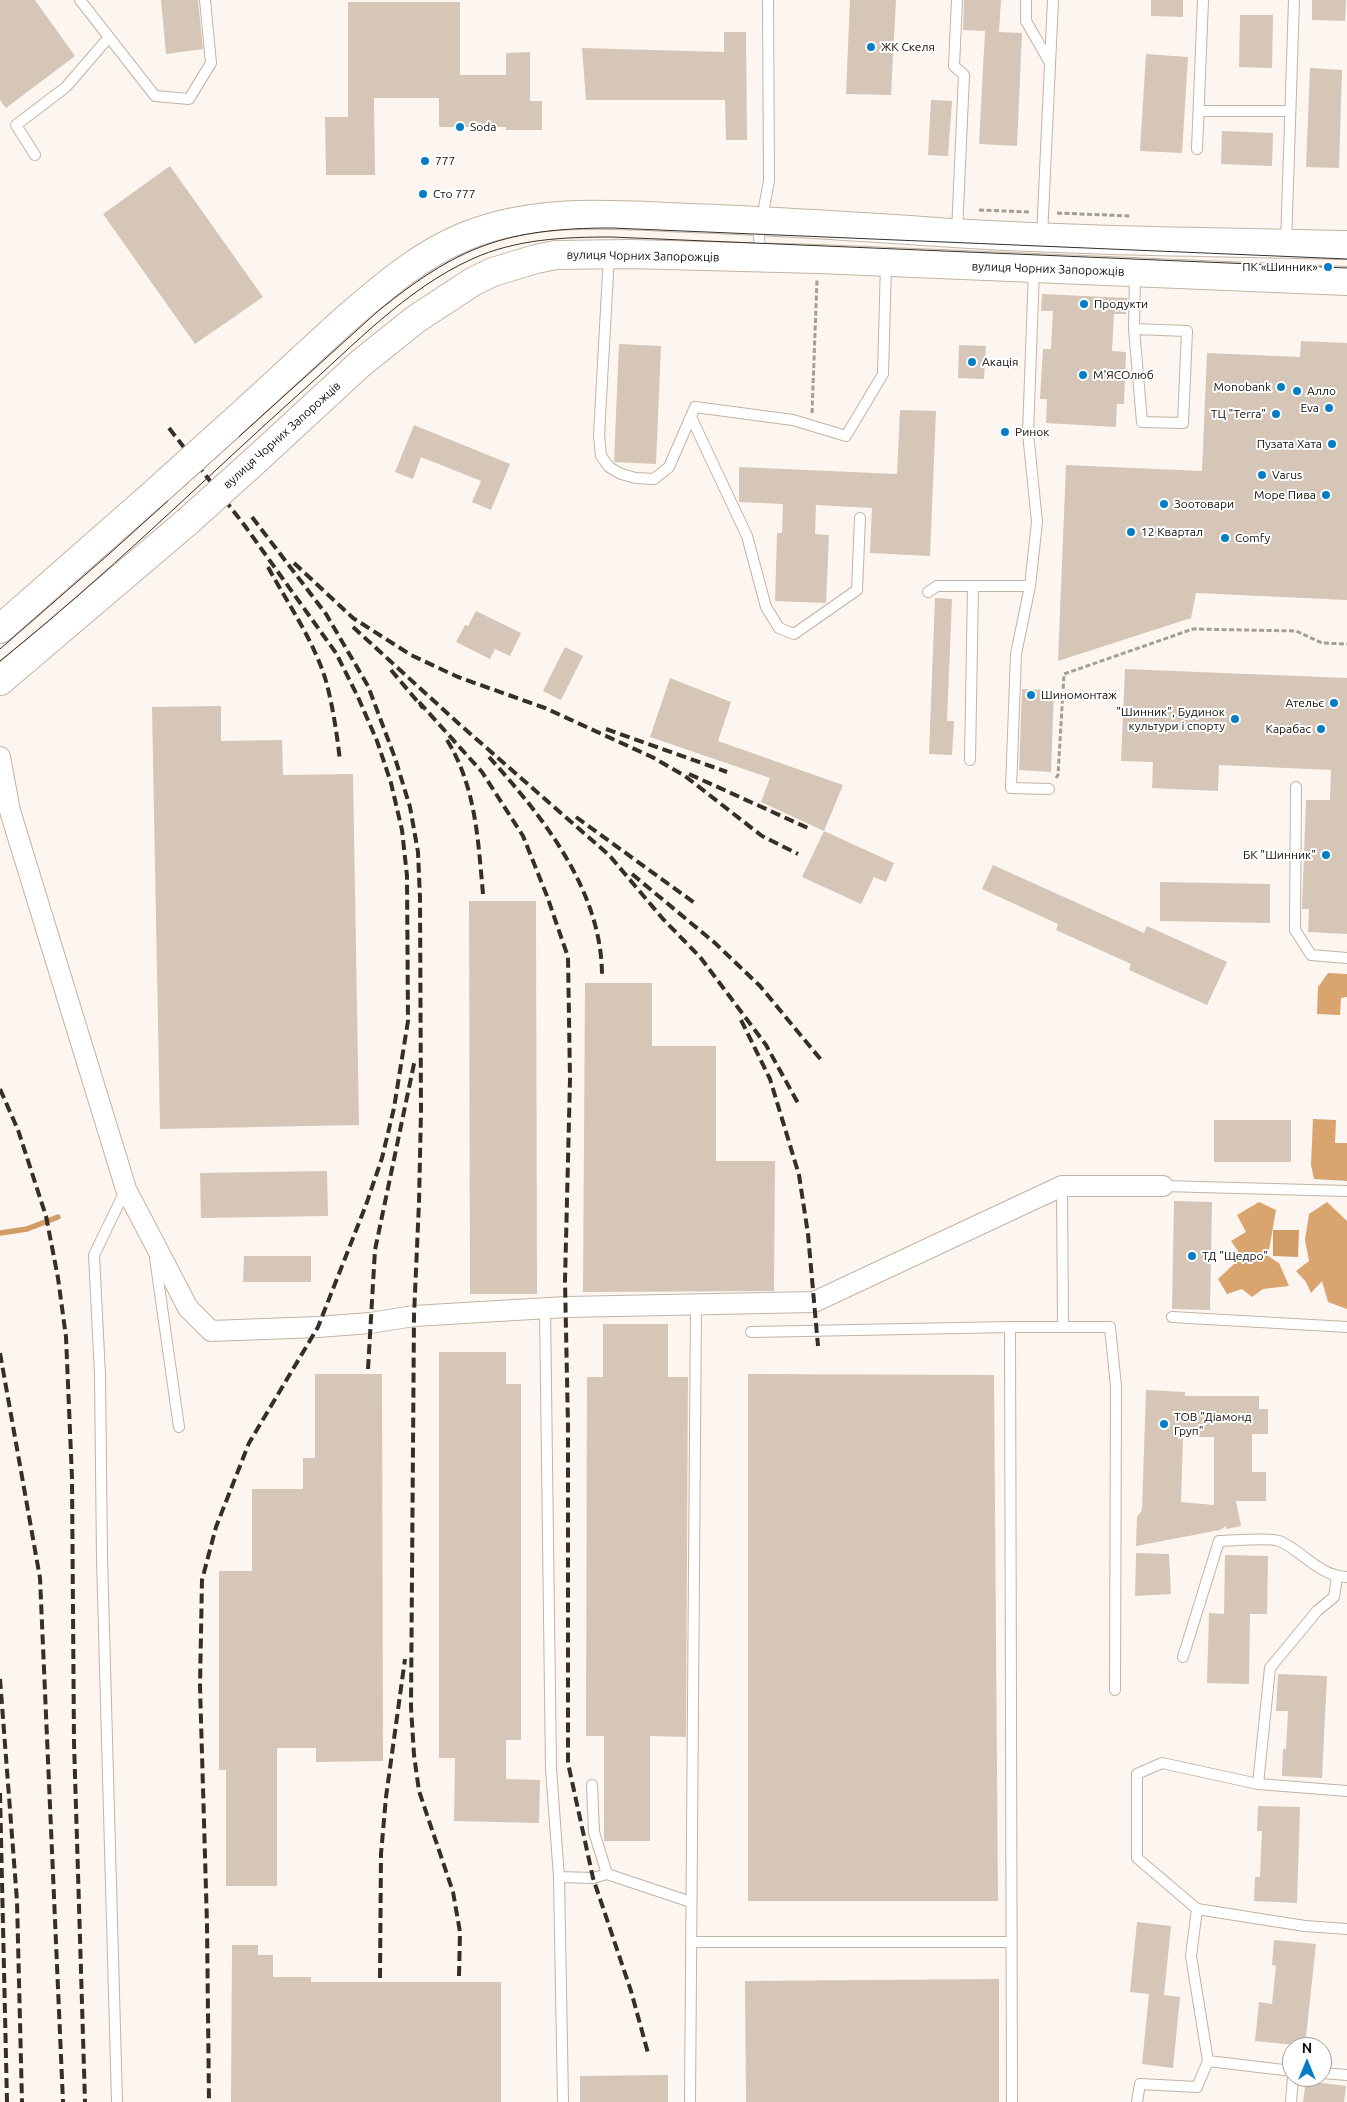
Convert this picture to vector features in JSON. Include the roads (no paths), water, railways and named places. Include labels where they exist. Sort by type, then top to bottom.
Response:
[{"type":"main road","points":[[0,629],[158,490],[378,291],[429,254],[468,235],[508,222],[556,214],[763,220],[957,233],[1347,246]]},
{"type":"main road","points":[[1262,278],[1275,244]]},
{"type":"main road","name":"вулиця Чорних Запорожців","points":[[0,681],[187,522],[354,369],[388,341],[416,319],[474,281],[493,272],[536,259],[556,256],[609,254],[818,259],[1347,281]]},
{"type":"street","points":[[0,757],[5,806],[126,1189],[188,1308],[211,1331],[318,1327],[370,1323],[414,1316],[545,1309],[814,1302],[1062,1186],[1163,1186]]},
{"type":"lane","points":[[80,0],[155,96],[189,99],[211,63],[206,0]]},
{"type":"lane","points":[[760,258],[759,234],[769,181],[768,0]]},
{"type":"lane","points":[[957,0],[954,66],[964,75],[957,233]]},
{"type":"lane","points":[[1026,0],[1026,21],[1050,61]]},
{"type":"lane","points":[[1042,236],[1052,0]]},
{"type":"lane","points":[[1197,149],[1203,0]]},
{"type":"lane","points":[[1275,244],[1290,111],[1294,0]]},
{"type":"lane","points":[[35,154],[16,125],[66,87],[109,37]]},
{"type":"lane","points":[[1199,111],[1290,111]]},
{"type":"lane","points":[[609,254],[599,435],[601,456],[609,467],[621,474],[636,478],[654,479],[669,467],[695,407],[793,420],[846,436],[883,374],[886,263]]},
{"type":"lane","points":[[1034,268],[1028,433],[1037,522],[1030,586],[1016,654],[1011,788],[1049,789]]},
{"type":"lane","points":[[1134,329],[1187,331],[1183,423],[1142,422],[1134,329],[1135,273]]},
{"type":"lane","points":[[691,417],[747,536],[766,607],[779,628],[794,634],[857,590],[860,518]]},
{"type":"lane","points":[[928,592],[937,586],[1030,586]]},
{"type":"lane","points":[[970,760],[973,586]]},
{"type":"lane","points":[[1296,787],[1295,930],[1311,955],[1347,958]]},
{"type":"lane","points":[[1062,1186],[1063,1327]]},
{"type":"lane","points":[[1163,1186],[1347,1191]]},
{"type":"lane","points":[[116,2102],[102,1558],[100,1375],[94,1255],[126,1189]]},
{"type":"lane","points":[[153,1244],[179,1427]]},
{"type":"lane","points":[[690,2102],[696,1305]]},
{"type":"lane","points":[[545,1309],[551,1769],[559,1877],[563,2102]]},
{"type":"lane","points":[[1172,1317],[1347,1327]]},
{"type":"lane","points":[[751,1332],[1110,1327],[1116,1386],[1115,1690]]},
{"type":"lane","points":[[1010,1328],[1012,2102]]},
{"type":"lane","points":[[1183,1657],[1220,1541],[1278,1540],[1322,1570],[1342,1577],[1334,1597],[1317,1611],[1270,1668],[1258,1784]]},
{"type":"lane","points":[[1347,1791],[1258,1784],[1162,1763],[1137,1774],[1137,1858],[1197,1909],[1304,1926],[1347,1929]]},
{"type":"lane","points":[[592,1786],[594,1832],[607,1874]]},
{"type":"lane","points":[[559,1877],[593,1878],[607,1874],[691,1902]]},
{"type":"lane","points":[[1137,2102],[1140,2084],[1197,2087],[1208,2060],[1191,1956],[1197,1909]]},
{"type":"lane","points":[[691,1942],[1011,1942]]},
{"type":"lane","points":[[1208,2060],[1282,2070]]},
{"type":"lane","points":[[1332,2074],[1347,2075]]},
{"type":"lane","points":[[1291,2102],[1292,2087]]},
{"type":"waterway","points":[[0,1233],[27,1229],[58,1217]]},
{"type":"tram line","points":[[0,649],[109,554],[377,312],[406,289],[459,256],[485,245],[512,237],[575,229],[612,228],[1347,259]]},
{"type":"tram line","points":[[0,661],[115,563],[382,319],[448,271],[472,259],[506,247],[540,240],[611,237],[1347,268]]},
{"type":"railway","points":[[169,428],[245,526],[336,653],[377,741],[391,783],[402,830],[407,876],[408,1021],[394,1108],[382,1158],[366,1205],[318,1327],[249,1443],[216,1527],[202,1580],[200,1686],[207,1924],[209,2102]]},
{"type":"railway","points":[[252,517],[326,614],[368,686],[395,758],[410,807],[418,852],[421,1111],[414,1316],[411,1707],[414,1755],[419,1791],[453,1892],[460,1932],[459,1976]]},
{"type":"railway","points":[[294,563],[353,618],[411,655],[458,677],[545,708],[652,757],[685,776],[762,836],[798,854]]},
{"type":"railway","points":[[268,567],[308,637],[321,666],[331,701],[340,761]]},
{"type":"railway","points":[[353,627],[458,723],[609,855],[663,919],[700,957],[766,1045],[799,1105]]},
{"type":"railway","points":[[391,670],[423,708]]},
{"type":"railway","points":[[419,702],[482,772],[523,836],[547,896],[568,957],[570,1079],[565,1281],[568,1427],[568,1763],[593,1878],[631,1991],[648,2053]]},
{"type":"railway","points":[[606,729],[727,772]]},
{"type":"railway","points":[[447,740],[457,758],[470,795],[477,834],[483,894]]},
{"type":"railway","points":[[489,757],[510,780],[549,831],[581,885],[592,914],[599,945],[602,976]]},
{"type":"railway","points":[[689,774],[810,829]]},
{"type":"railway","points":[[576,817],[696,904]]},
{"type":"railway","points":[[632,874],[715,943],[760,986],[822,1061]]},
{"type":"railway","points":[[741,1020],[770,1079],[799,1175],[808,1234],[818,1346]]},
{"type":"railway","points":[[368,1369],[375,1250],[415,1059]]},
{"type":"railway","points":[[0,1089],[18,1130],[46,1216],[58,1278],[66,1337],[72,1478],[74,1742],[85,2102]]},
{"type":"railway","points":[[0,1353],[40,1578],[63,2102]]},
{"type":"railway","points":[[380,1978],[381,1854],[386,1797],[405,1659]]},
{"type":"railway","points":[[0,1679],[17,1901],[22,2102]]},
{"type":"railway","points":[[0,1793],[7,2102]]},
{"type":"place","name":"ЖК Скеля","points":[[871,47]]},
{"type":"place","name":"Soda","points":[[460,127]]},
{"type":"place","name":"777","points":[[425,161]]},
{"type":"place","name":"Сто 777","points":[[423,194]]},
{"type":"place","name":"ПК «Шинник»","points":[[1328,267]]},
{"type":"place","name":"Продукти","points":[[1084,304]]},
{"type":"place","name":"Акація","points":[[972,362]]},
{"type":"place","name":"М'ЯСОлюб","points":[[1083,375]]},
{"type":"place","name":"Monobank","points":[[1281,387]]},
{"type":"place","name":"Алло","points":[[1297,391]]},
{"type":"place","name":"Eva","points":[[1329,408]]},
{"type":"place","name":"ТЦ \"Terra\"","points":[[1276,414]]},
{"type":"place","name":"Ринок","points":[[1005,432]]},
{"type":"place","name":"Пузата Хата","points":[[1332,444]]},
{"type":"place","name":"Varus","points":[[1262,475]]},
{"type":"place","name":"Море Пива","points":[[1326,495]]},
{"type":"place","name":"Зоотовари","points":[[1164,504]]},
{"type":"place","name":"12 Квартал","points":[[1131,532]]},
{"type":"place","name":"Comfy","points":[[1225,538]]},
{"type":"place","name":"Шиномонтаж","points":[[1031,695]]},
{"type":"place","name":"Ательє","points":[[1334,703]]},
{"type":"place","name":"\"Шинник\", Будинок культури і спорту","points":[[1235,719]]},
{"type":"place","name":"Карабас","points":[[1321,729]]},
{"type":"place","name":"БК \"Шинник\"","points":[[1326,855]]},
{"type":"place","name":"ТД \"Щедро\"","points":[[1192,1256]]},
{"type":"place","name":"ТОВ \"Діамонд Груп\"","points":[[1164,1424]]}]
